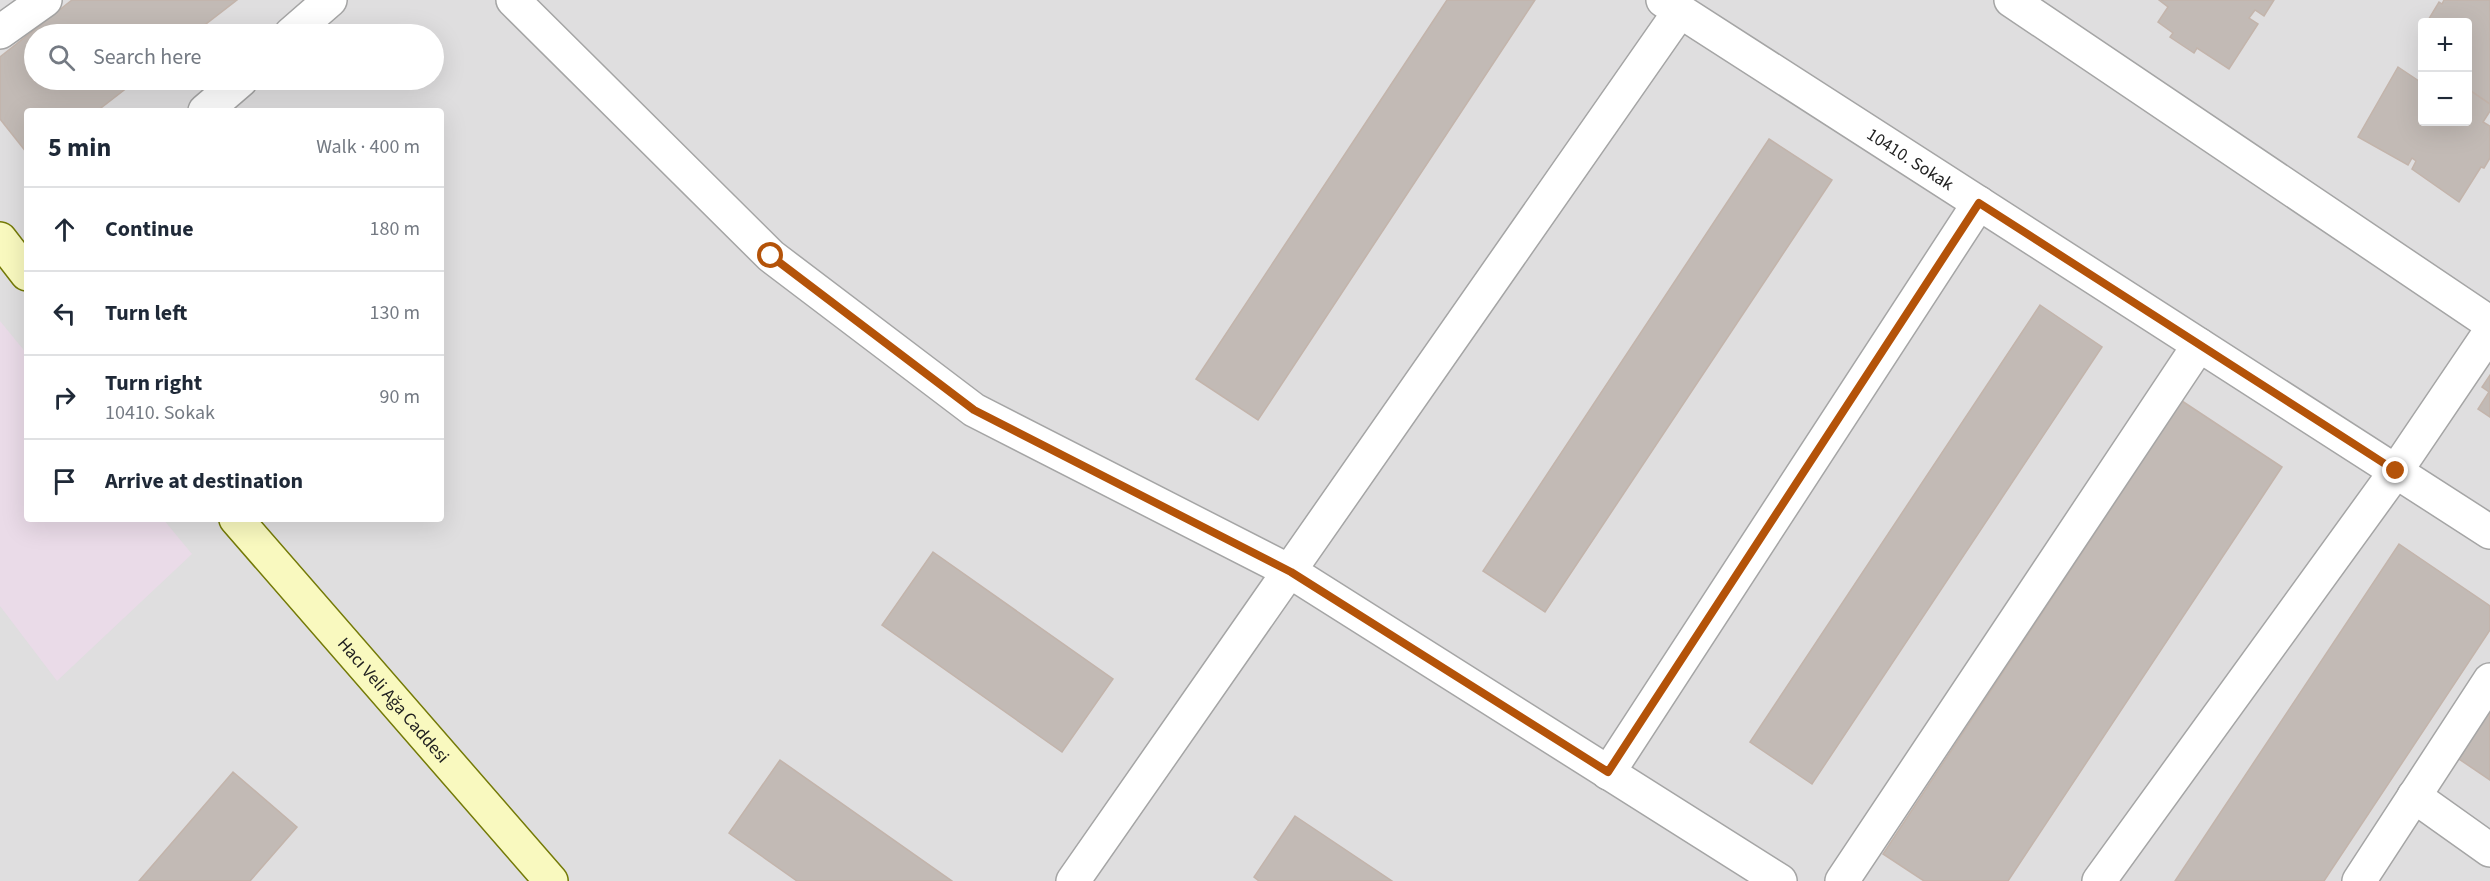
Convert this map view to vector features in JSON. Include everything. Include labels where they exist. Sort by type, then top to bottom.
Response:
[{"type":"street","points":[[0,32],[45,0]]},
{"type":"street","points":[[302,24],[330,0]]},
{"type":"street","points":[[513,0],[771,256],[974,410],[1291,572],[1780,881]]},
{"type":"street","points":[[2021,3],[2490,323]]},
{"type":"street","points":[[1074,881],[1291,572],[1671,6]]},
{"type":"street","name":"10410. Sokak","points":[[1671,6],[2490,532]]},
{"type":"street","points":[[208,108],[229,90]]},
{"type":"street","points":[[1608,772],[1979,203]]},
{"type":"street","points":[[0,239],[24,269]]},
{"type":"street","points":[[2099,881],[2396,471],[2490,332]]},
{"type":"street","points":[[1842,881],[2199,345]]},
{"type":"street","name":"Hacı Veli Ağa Caddesi","points":[[239,522],[551,881]]},
{"type":"street","points":[[2360,881],[2490,680]]},
{"type":"street","points":[[2414,796],[2490,850]]},
{"type":"shaded area","points":[[0,0],[2490,0],[2490,881],[0,881]]},
{"type":"shaded area","points":[[0,321],[24,350],[24,522],[165,522],[192,554],[57,681],[0,606]]},
{"type":"building","points":[[72,0],[237,0],[206,24],[42,24]]},
{"type":"building","points":[[1447,0],[1535,0],[1258,420],[1196,379]]},
{"type":"building","points":[[2159,0],[2274,0],[2264,16],[2255,10],[2249,18],[2258,24],[2229,69],[2197,48],[2194,53],[2170,37],[2173,33],[2158,22],[2168,7]]},
{"type":"building","points":[[2444,0],[2490,0],[2490,104],[2472,92],[2472,18],[2429,18],[2439,2],[2442,4]]},
{"type":"building","points":[[24,38],[24,90],[124,90],[101,108],[24,108],[24,149],[0,119],[0,57]]},
{"type":"building","points":[[2398,67],[2418,80],[2418,126],[2472,126],[2472,92],[2490,104],[2490,111],[2483,122],[2490,126],[2490,158],[2484,168],[2481,167],[2459,202],[2412,169],[2416,161],[2412,158],[2408,165],[2358,137]]},
{"type":"building","points":[[1769,139],[1832,180],[1545,612],[1483,571]]},
{"type":"building","points":[[2040,305],[2102,347],[1812,784],[1750,742]]},
{"type":"building","points":[[2490,375],[2490,417],[2478,409],[2489,392],[2482,387]]},
{"type":"building","points":[[2182,401],[2282,467],[2008,881],[1924,881],[1883,854]]},
{"type":"building","points":[[2399,544],[2490,606],[2490,630],[2324,881],[2175,881]]},
{"type":"building","points":[[933,552],[1113,679],[1062,752],[882,625]]},
{"type":"building","points":[[2490,699],[2490,780],[2453,755]]},
{"type":"building","points":[[780,760],[952,881],[797,881],[729,833]]},
{"type":"building","points":[[233,772],[297,827],[250,881],[139,881]]},
{"type":"building","points":[[1295,816],[1392,881],[1259,881],[1254,877]]},
{"type":"route","points":[[771,256],[974,410],[1291,572],[1608,772],[1979,203],[2396,471]]}]
